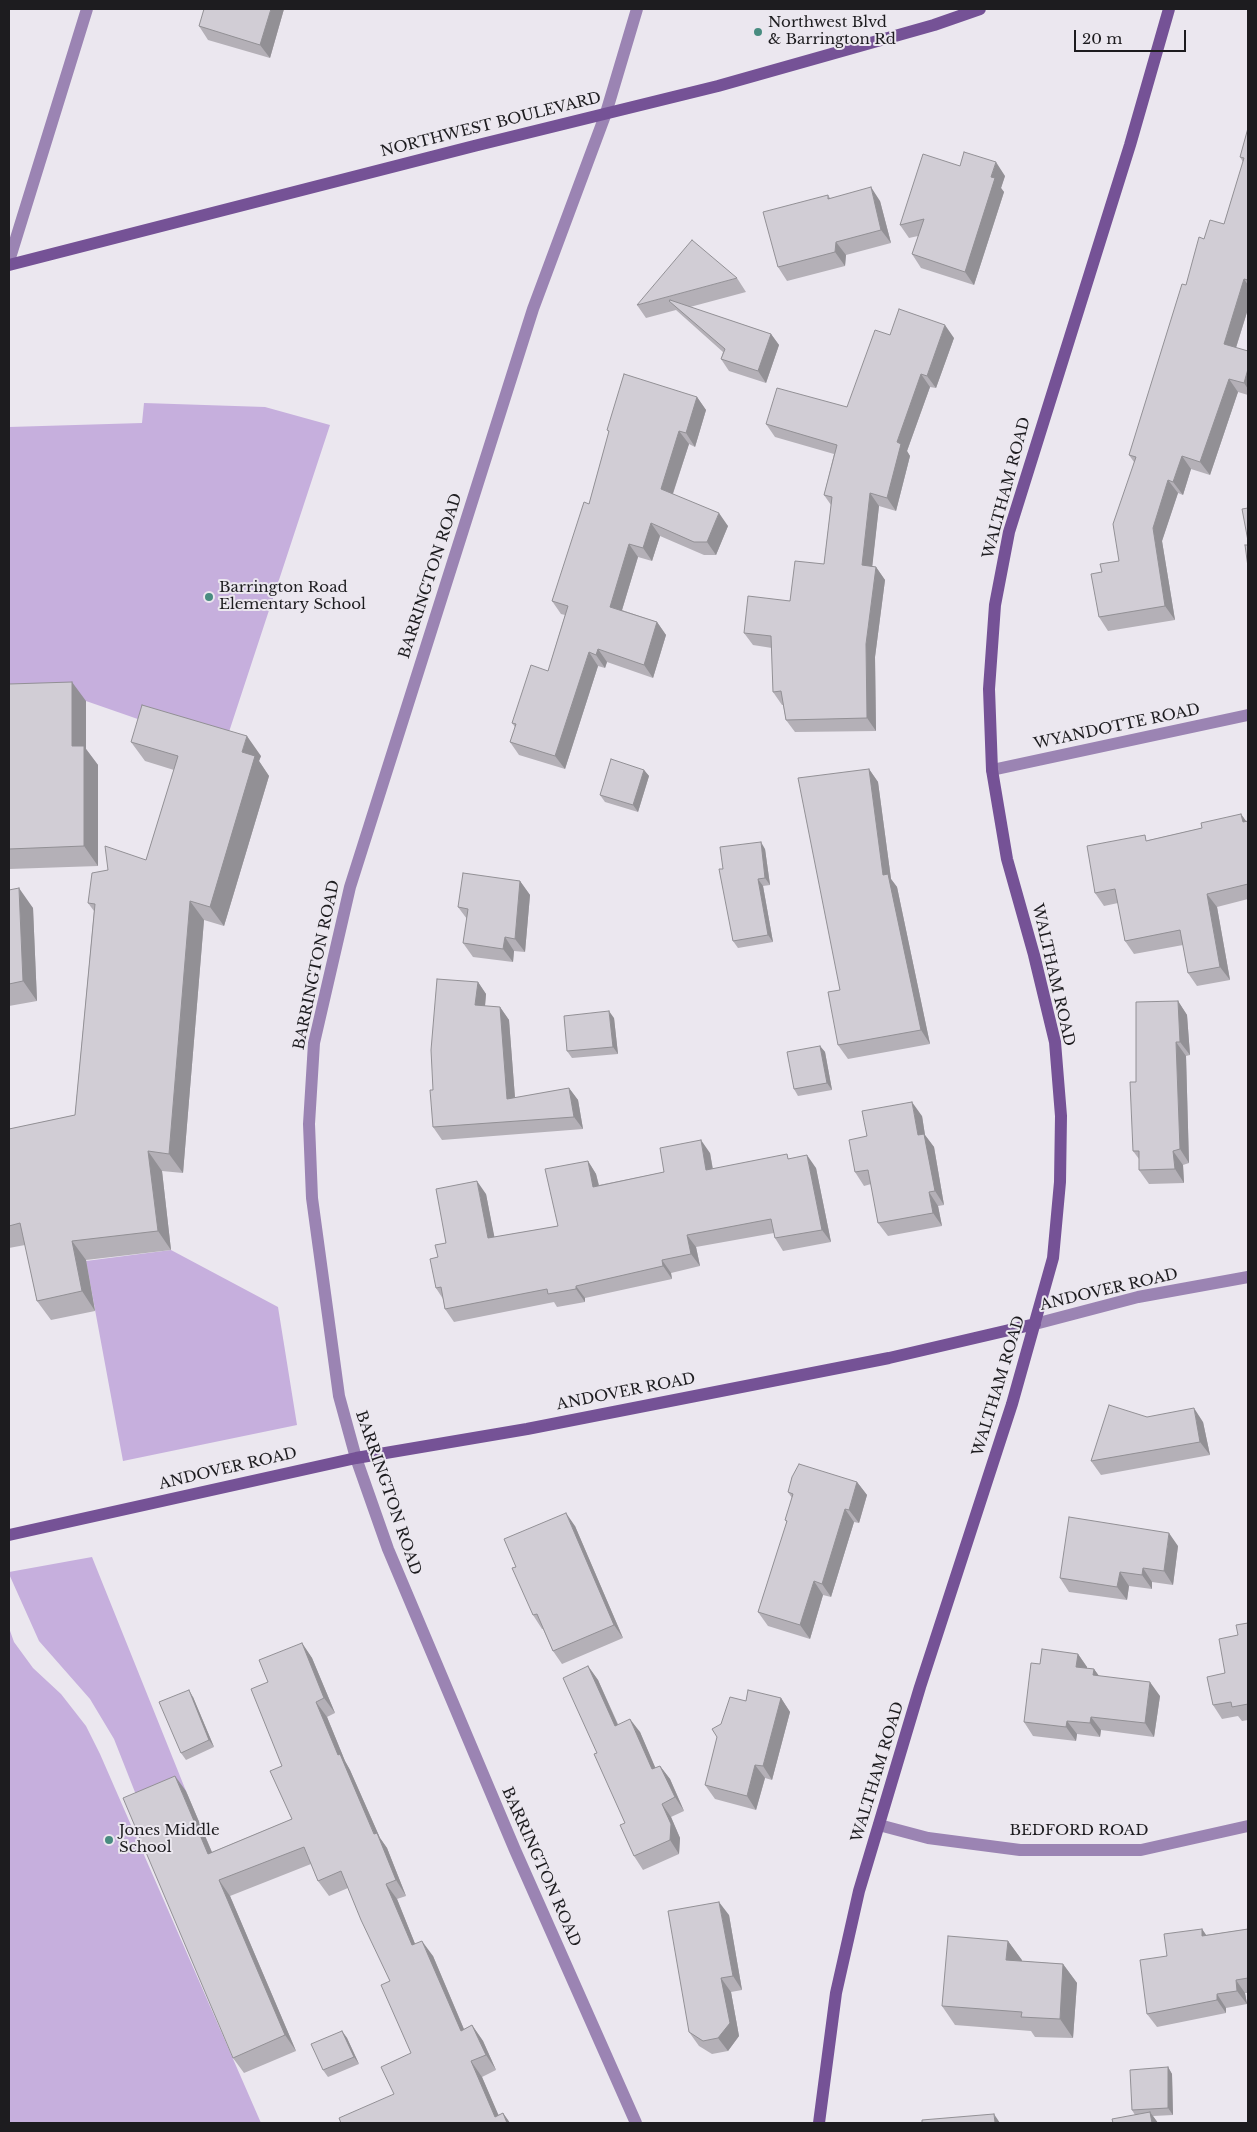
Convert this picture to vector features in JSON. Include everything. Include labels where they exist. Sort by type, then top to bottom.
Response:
[{"type":"street","points":[[9,261],[87,9]]},
{"type":"street","name":"BARRINGTON ROAD","points":[[636,2123],[499,1813],[388,1549],[356,1458],[340,1404],[312,1198],[309,1124],[314,1042],[350,887],[533,309],[606,113],[637,9]]},
{"type":"street","name":"NORTHWEST BOULEVARD","points":[[9,265],[746,78],[934,25],[980,9]]},
{"type":"street","name":"WALTHAM ROAD","points":[[819,2123],[836,1993],[858,1891],[920,1687],[980,1505],[1035,1324],[1054,1253],[1060,1182],[1061,1116],[1055,1042],[1034,956],[1007,860],[992,770],[989,689],[995,605],[1009,532],[1130,145],[1169,9]]},
{"type":"street","name":"WYANDOTTE ROAD","points":[[992,770],[1248,715]]},
{"type":"street","name":"ANDOVER ROAD","points":[[9,1535],[356,1458],[527,1429],[889,1358],[1035,1324],[1138,1297],[1248,1277]]},
{"type":"street","name":"BEDFORD ROAD","points":[[879,1825],[928,1838],[1020,1850],[1141,1850],[1248,1826]]},
{"type":"shaded area","points":[[144,403],[265,407],[330,425],[225,744],[155,725],[86,701],[9,704],[9,427],[142,423]]},
{"type":"shaded area","points":[[171,1250],[278,1307],[297,1425],[123,1461],[86,1261]]},
{"type":"shaded area","points":[[92,1557],[186,1791],[142,1810],[114,1739],[90,1699],[39,1641],[9,1574],[9,1572]]},
{"type":"shaded area","name":"Jones Middle School","points":[[9,1628],[14,1642],[33,1668],[61,1694],[86,1726],[100,1754],[261,2123],[9,2123]]},
{"type":"building","points":[[204,9],[271,9],[260,45],[199,26]]},
{"type":"building","points":[[1248,128],[1248,280],[1244,279],[1224,344],[1248,351],[1248,369],[1244,383],[1229,379],[1200,462],[1182,456],[1173,482],[1168,480],[1153,528],[1165,606],[1099,617],[1091,574],[1102,572],[1100,564],[1119,561],[1113,524],[1136,457],[1129,455],[1182,284],[1186,285],[1199,237],[1204,239],[1210,220],[1224,224],[1244,158],[1240,157]]},
{"type":"building","points":[[964,152],[996,162],[991,177],[995,178],[965,272],[912,254],[924,219],[900,225],[923,154],[960,166]]},
{"type":"building","points":[[871,187],[881,230],[836,242],[835,252],[778,267],[763,212],[828,195],[828,199]]},
{"type":"building","points":[[692,240],[737,278],[637,305]]},
{"type":"building","points":[[670,300],[771,334],[758,371],[721,359],[725,349]]},
{"type":"building","points":[[899,309],[945,325],[927,376],[921,374],[897,442],[901,444],[887,498],[870,493],[862,565],[876,567],[866,644],[867,718],[786,720],[781,691],[773,692],[771,636],[744,633],[748,596],[790,601],[795,561],[824,564],[832,497],[824,495],[837,445],[766,424],[777,388],[847,407],[875,330],[890,335]]},
{"type":"building","points":[[624,374],[697,397],[686,433],[679,431],[661,489],[719,513],[707,542],[694,542],[651,523],[643,548],[629,544],[610,607],[657,622],[644,665],[598,649],[596,655],[589,652],[555,756],[510,742],[516,724],[512,723],[531,665],[548,671],[568,606],[552,601],[584,502],[589,504],[609,431],[607,430]]},
{"type":"building","points":[[1248,508],[1248,541],[1242,509]]},
{"type":"building","points":[[1245,545],[1248,545],[1248,567]]},
{"type":"building","points":[[72,682],[72,746],[84,746],[84,846],[9,849],[9,684]]},
{"type":"building","points":[[142,705],[247,736],[242,752],[255,756],[210,907],[190,901],[169,1154],[148,1151],[158,1231],[72,1241],[82,1291],[37,1301],[20,1223],[9,1226],[9,1129],[75,1115],[95,904],[88,903],[92,873],[108,870],[105,846],[146,860],[178,756],[131,742]]},
{"type":"building","points":[[611,759],[644,770],[633,805],[600,795]]},
{"type":"building","points":[[869,769],[883,875],[888,874],[921,1030],[838,1045],[828,992],[840,990],[798,778]]},
{"type":"building","points":[[1241,814],[1243,822],[1248,821],[1248,884],[1207,894],[1220,967],[1188,973],[1180,930],[1125,941],[1115,889],[1095,893],[1087,846],[1145,835],[1146,841],[1202,828],[1201,823]]},
{"type":"building","points":[[761,842],[765,878],[758,879],[768,935],[733,941],[719,869],[723,869],[720,847]]},
{"type":"building","points":[[463,873],[520,881],[515,939],[505,937],[503,949],[463,943],[468,909],[458,907]]},
{"type":"building","points":[[19,888],[23,981],[9,984],[9,890]]},
{"type":"building","points":[[437,979],[478,982],[475,1005],[500,1007],[507,1099],[569,1088],[574,1117],[433,1127],[430,1090],[433,1090],[431,1050]]},
{"type":"building","points":[[1178,1001],[1180,1042],[1176,1042],[1180,1149],[1173,1151],[1175,1169],[1139,1170],[1139,1151],[1133,1151],[1130,1082],[1136,1082],[1136,1002]]},
{"type":"building","points":[[609,1011],[613,1047],[567,1051],[564,1016]]},
{"type":"building","points":[[820,1046],[827,1083],[794,1089],[787,1052]]},
{"type":"building","points":[[912,1102],[918,1135],[924,1134],[935,1191],[929,1192],[933,1213],[878,1223],[868,1170],[855,1172],[849,1140],[867,1136],[862,1111]]},
{"type":"building","points":[[701,1140],[706,1170],[787,1154],[788,1159],[807,1155],[822,1230],[775,1238],[771,1219],[687,1235],[691,1254],[662,1260],[663,1266],[576,1286],[576,1289],[548,1294],[547,1289],[445,1309],[441,1287],[436,1288],[430,1259],[438,1257],[435,1245],[446,1243],[436,1189],[477,1181],[488,1238],[558,1226],[545,1169],[588,1161],[593,1187],[664,1172],[660,1148]]},
{"type":"building","points":[[1109,1405],[1147,1417],[1194,1408],[1200,1442],[1091,1461]]},
{"type":"building","points":[[799,1464],[857,1482],[849,1510],[845,1509],[822,1584],[814,1581],[800,1625],[758,1612],[787,1521],[785,1520],[793,1494],[788,1492],[792,1477]]},
{"type":"building","points":[[566,1513],[614,1625],[553,1651],[537,1614],[533,1615],[512,1568],[516,1567],[504,1539]]},
{"type":"building","points":[[1069,1517],[1169,1533],[1164,1571],[1143,1568],[1142,1575],[1120,1572],[1117,1587],[1060,1578]]},
{"type":"building","points":[[1248,1623],[1248,1704],[1232,1707],[1231,1702],[1213,1705],[1207,1677],[1225,1673],[1219,1639],[1238,1635],[1236,1625]]},
{"type":"building","points":[[302,1643],[324,1698],[316,1702],[374,1834],[377,1833],[396,1880],[386,1884],[412,1945],[422,1941],[461,2031],[472,2025],[486,2055],[471,2061],[495,2117],[503,2113],[507,2123],[341,2123],[339,2118],[394,2094],[381,2067],[411,2053],[381,1985],[390,1981],[361,1920],[341,1871],[318,1881],[304,1847],[219,1880],[285,2035],[233,2058],[123,1798],[175,1776],[208,1854],[292,1819],[270,1771],[282,1766],[251,1689],[268,1682],[259,1660]]},
{"type":"building","points":[[1042,1649],[1078,1654],[1076,1667],[1094,1669],[1093,1675],[1150,1682],[1145,1723],[1091,1717],[1090,1723],[1067,1721],[1066,1727],[1024,1722],[1031,1663],[1040,1664]]},
{"type":"building","points":[[588,1666],[615,1726],[630,1719],[652,1769],[660,1766],[675,1797],[662,1804],[671,1824],[670,1840],[634,1856],[620,1825],[625,1823],[594,1754],[597,1753],[563,1678]]},
{"type":"building","points":[[189,1690],[209,1740],[181,1753],[159,1702]]},
{"type":"building","points":[[748,1690],[781,1698],[763,1766],[755,1765],[747,1796],[705,1785],[717,1737],[712,1729],[721,1724],[730,1697],[746,1701]]},
{"type":"building","points":[[719,1902],[733,1976],[721,1978],[730,2023],[718,2038],[703,2041],[689,2032],[668,1911]]},
{"type":"building","points":[[1202,1929],[1202,1936],[1248,1929],[1248,1978],[1236,1980],[1237,1991],[1217,1994],[1217,2000],[1147,2014],[1140,1960],[1167,1956],[1164,1934]]},
{"type":"building","points":[[948,1936],[1008,1941],[1006,1960],[1063,1964],[1060,2019],[1021,2017],[1022,2012],[942,2006]]},
{"type":"building","points":[[342,2031],[354,2057],[323,2070],[311,2044]]},
{"type":"building","points":[[1168,2067],[1168,2108],[1132,2110],[1130,2070]]},
{"type":"building","points":[[1150,2112],[1152,2123],[1113,2123],[1112,2119]]},
{"type":"building","points":[[994,2114],[995,2123],[922,2123],[922,2120]]},
{"type":"place","name":"Northwest Blvd & Barrington Rd","points":[[758,32]]},
{"type":"place","name":"Barrington Road Elementary School","points":[[209,597]]},
{"type":"place","name":"Jones Middle School","points":[[109,1840]]}]
